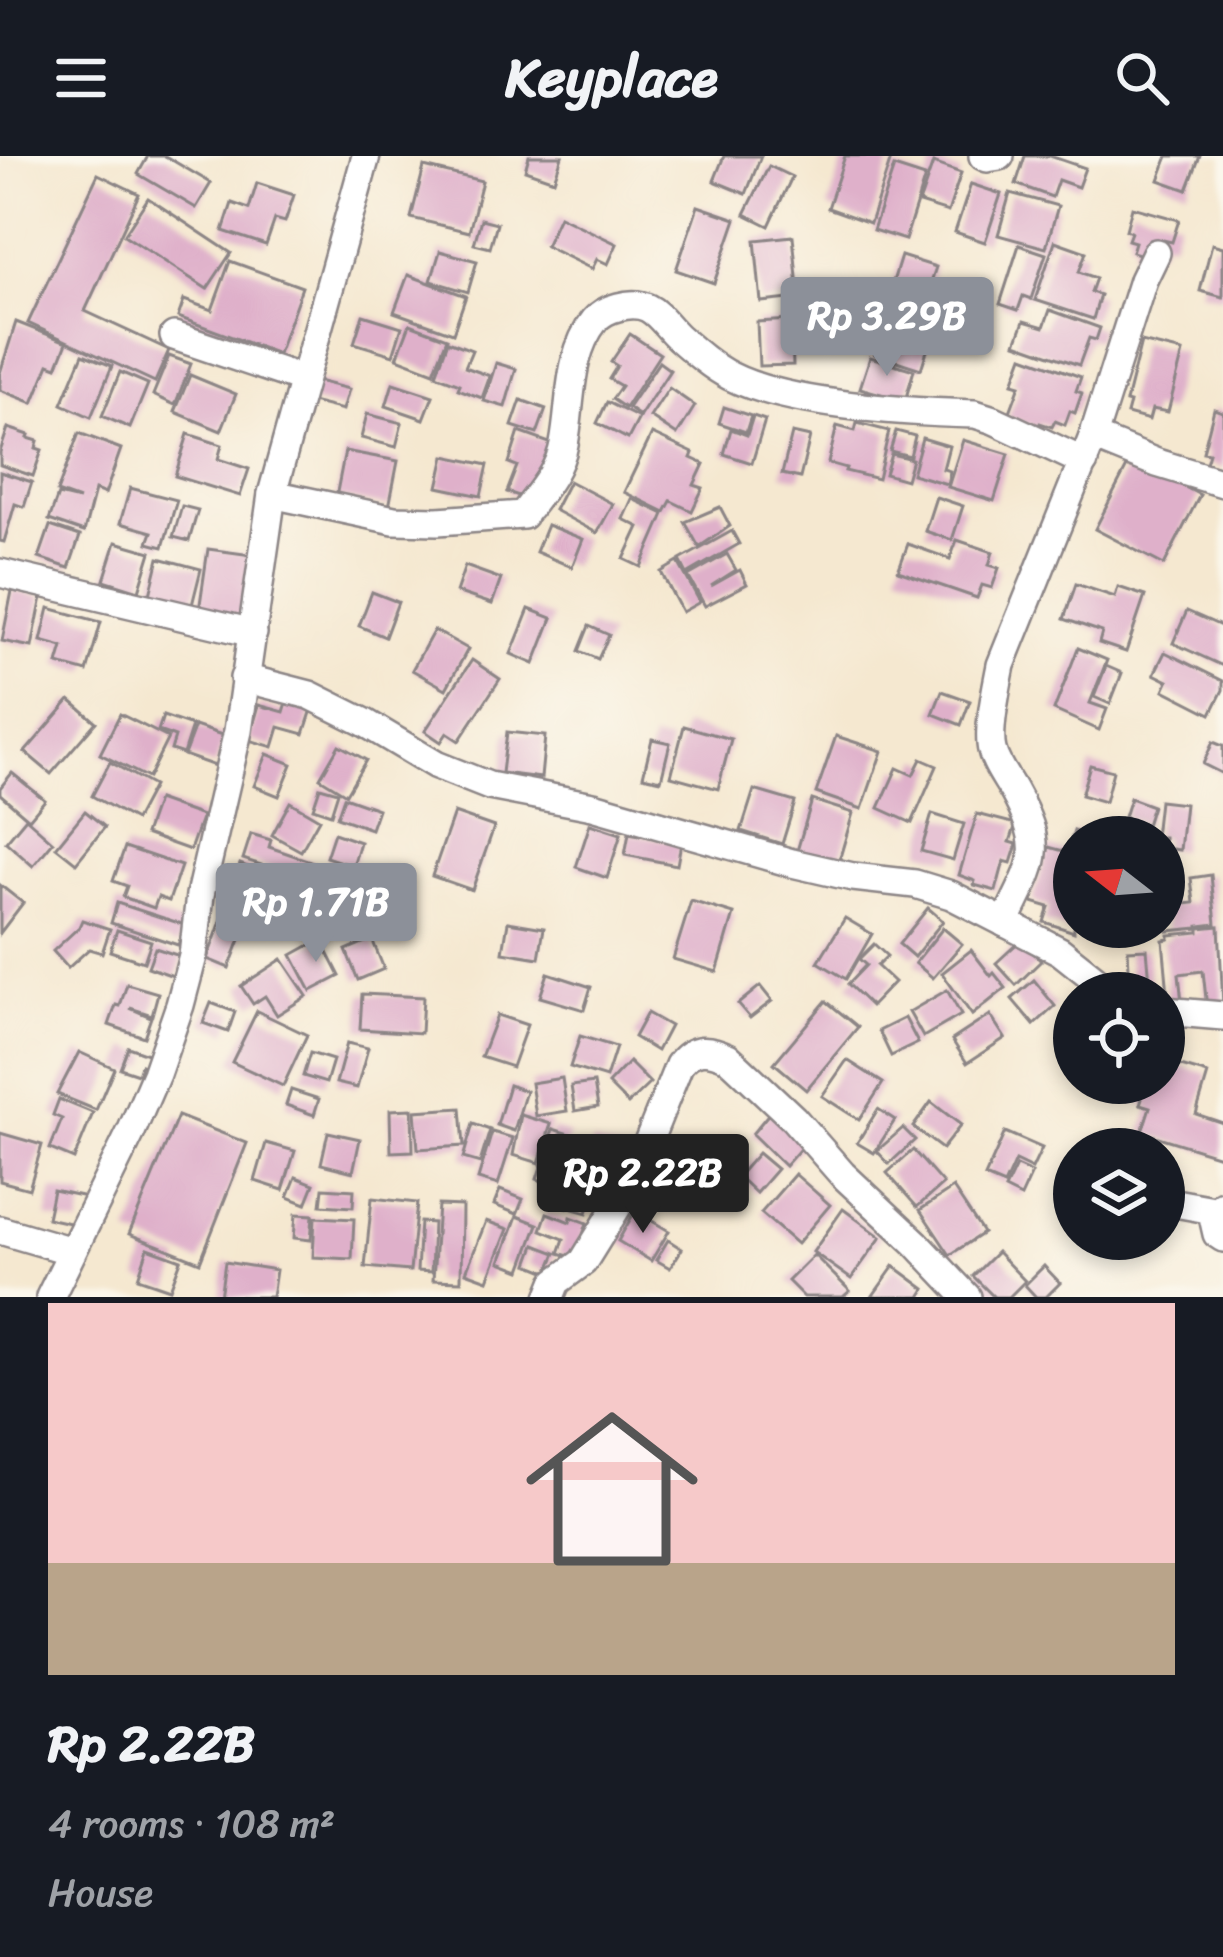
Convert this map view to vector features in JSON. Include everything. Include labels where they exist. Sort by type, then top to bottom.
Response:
[{"type":"street","points":[[50,1297],[131,1132],[181,1005],[238,730],[272,494],[366,156]]},
{"type":"street","points":[[983,156],[1000,156]]},
{"type":"street","points":[[1005,923],[1034,860],[1035,838],[992,749],[1001,665],[1088,449],[1143,280],[1156,254]]},
{"type":"street","points":[[272,494],[394,520],[523,515],[556,470],[579,352],[595,320],[629,304],[646,306],[665,319],[675,334],[734,379],[820,401],[975,414],[1046,442],[1223,483]]},
{"type":"street","points":[[174,336],[302,379]]},
{"type":"street","points":[[0,573],[253,633]]},
{"type":"street","points":[[244,678],[310,695],[436,765],[490,786],[614,811],[792,863],[915,884],[951,895],[1060,951],[1086,972]]},
{"type":"street","points":[[1185,1013],[1223,1016]]},
{"type":"street","points":[[550,1297],[556,1282],[583,1262],[619,1204],[679,1065],[687,1054],[703,1050],[728,1058],[761,1088],[967,1297]]},
{"type":"street","points":[[1185,1208],[1222,1218]]},
{"type":"street","points":[[0,1230],[71,1250]]},
{"type":"building","points":[[148,156],[165,156],[211,183],[196,208],[138,174]]},
{"type":"building","points":[[529,156],[562,156],[554,180],[525,170]]},
{"type":"building","points":[[724,156],[761,156],[746,194],[714,181]]},
{"type":"building","points":[[845,156],[892,156],[870,223],[828,208]]},
{"type":"building","points":[[1025,156],[1050,156],[1085,168],[1078,187],[1058,180],[1052,197],[1016,184]]},
{"type":"building","points":[[1168,156],[1200,156],[1187,190],[1159,180]]},
{"type":"building","points":[[933,163],[961,173],[948,212],[919,203]]},
{"type":"building","points":[[769,166],[792,177],[769,226],[745,214]]},
{"type":"building","points":[[424,167],[482,181],[469,232],[411,218]]},
{"type":"building","points":[[894,167],[925,177],[905,240],[873,230]]},
{"type":"building","points":[[98,174],[139,194],[85,311],[169,350],[155,382],[28,323]]},
{"type":"building","points":[[257,183],[294,195],[285,222],[275,219],[266,245],[223,231],[232,203],[249,209]]},
{"type":"building","points":[[971,184],[1001,194],[985,242],[955,232]]},
{"type":"building","points":[[1010,193],[1058,206],[1046,248],[998,235]]},
{"type":"building","points":[[148,198],[231,253],[207,289],[124,235]]},
{"type":"building","points":[[698,206],[736,219],[714,283],[676,270]]},
{"type":"building","points":[[1132,207],[1179,220],[1172,242],[1163,240],[1161,249],[1147,256],[1132,252],[1135,242],[1128,240],[1131,232],[1126,230]]},
{"type":"building","points":[[559,216],[617,244],[608,264],[597,259],[592,269],[545,246]]},
{"type":"building","points":[[481,219],[497,223],[490,248],[474,244]]},
{"type":"building","points":[[793,236],[799,298],[761,302],[755,240]]},
{"type":"building","points":[[1055,241],[1086,252],[1079,272],[1096,278],[1091,292],[1100,295],[1093,319],[1035,300]]},
{"type":"building","points":[[1212,244],[1223,247],[1223,297],[1200,291]]},
{"type":"building","points":[[1019,245],[1046,254],[1031,299],[1023,296],[1018,310],[1000,304]]},
{"type":"building","points":[[440,251],[477,261],[468,292],[431,281]]},
{"type":"building","points":[[901,256],[936,267],[926,297],[941,302],[931,330],[883,314]]},
{"type":"building","points":[[230,261],[302,287],[278,354],[178,317],[184,300],[212,310]]},
{"type":"building","points":[[408,275],[466,296],[453,333],[394,312]]},
{"type":"building","points":[[1050,310],[1100,328],[1096,340],[1089,338],[1079,365],[1016,343],[1024,321],[1044,327]]},
{"type":"building","points":[[363,315],[402,327],[393,355],[354,343]]},
{"type":"building","points":[[791,320],[793,365],[759,366],[757,322]]},
{"type":"building","points":[[16,322],[67,342],[57,367],[49,364],[33,403],[0,390],[0,373]]},
{"type":"building","points":[[885,323],[931,338],[921,369],[875,354]]},
{"type":"building","points":[[410,324],[447,338],[434,372],[397,358]]},
{"type":"building","points":[[630,334],[660,354],[625,408],[612,399],[621,386],[609,379],[617,366],[611,362]]},
{"type":"building","points":[[448,341],[472,350],[465,367],[490,376],[482,398],[436,375]]},
{"type":"building","points":[[1141,342],[1183,352],[1168,412],[1152,409],[1149,420],[1127,414]]},
{"type":"building","points":[[83,354],[112,366],[91,417],[62,404]]},
{"type":"building","points":[[169,356],[191,364],[175,405],[153,395]]},
{"type":"building","points":[[1023,356],[1081,377],[1076,391],[1082,393],[1065,425],[1055,421],[1052,427],[1040,423],[1038,428],[1008,417],[1020,385],[1013,383]]},
{"type":"building","points":[[870,357],[914,370],[905,401],[860,388]]},
{"type":"building","points":[[659,362],[670,370],[640,416],[628,408]]},
{"type":"building","points":[[496,363],[516,369],[505,407],[484,401]]},
{"type":"building","points":[[120,372],[148,384],[130,428],[102,416]]},
{"type":"building","points":[[190,375],[236,394],[221,431],[175,412]]},
{"type":"building","points":[[317,381],[349,389],[343,410],[311,402]]},
{"type":"building","points":[[393,383],[433,396],[424,419],[386,406]]},
{"type":"building","points":[[669,388],[695,406],[677,435],[650,417]]},
{"type":"building","points":[[521,400],[546,409],[537,434],[512,426]]},
{"type":"building","points":[[607,402],[639,418],[628,439],[597,423]]},
{"type":"building","points":[[724,407],[751,416],[746,432],[719,423]]},
{"type":"building","points":[[1214,409],[1223,412],[1223,468],[1206,463],[1209,453],[1203,452]]},
{"type":"building","points":[[367,414],[402,423],[396,447],[361,438]]},
{"type":"building","points":[[753,416],[765,420],[752,463],[724,454],[731,429],[747,435]]},
{"type":"building","points":[[857,423],[889,431],[878,479],[828,463],[837,426],[855,431]]},
{"type":"building","points":[[8,428],[38,441],[36,448],[42,450],[33,476],[0,465]]},
{"type":"building","points":[[896,431],[915,436],[910,456],[890,451]]},
{"type":"building","points":[[519,432],[558,446],[531,500],[507,492],[517,466],[509,463]]},
{"type":"building","points":[[79,433],[121,449],[105,494],[95,490],[84,532],[49,520],[58,495],[79,500],[57,492]]},
{"type":"building","points":[[792,433],[810,437],[800,478],[782,474]]},
{"type":"building","points":[[188,434],[222,445],[218,459],[249,469],[240,496],[175,476]]},
{"type":"building","points":[[652,434],[693,453],[691,458],[704,464],[694,485],[703,488],[692,511],[671,501],[665,512],[624,492]]},
{"type":"building","points":[[922,438],[949,446],[943,469],[950,471],[947,484],[912,474]]},
{"type":"building","points":[[963,440],[1009,454],[994,501],[948,487]]},
{"type":"building","points":[[345,451],[398,461],[389,507],[336,497]]},
{"type":"building","points":[[891,454],[912,459],[906,480],[885,474]]},
{"type":"building","points":[[445,456],[488,465],[481,496],[438,487]]},
{"type":"building","points":[[1131,459],[1200,495],[1164,565],[1095,529]]},
{"type":"building","points":[[0,472],[32,482],[24,507],[15,504],[4,542],[0,541]]},
{"type":"building","points":[[569,481],[613,504],[597,533],[554,510]]},
{"type":"building","points":[[130,488],[177,500],[163,547],[148,543],[152,532],[120,523]]},
{"type":"building","points":[[936,497],[963,506],[952,540],[925,531]]},
{"type":"building","points":[[632,499],[664,514],[641,567],[624,559],[639,527],[623,519]]},
{"type":"building","points":[[182,506],[198,510],[189,541],[173,537]]},
{"type":"building","points":[[720,507],[730,526],[699,547],[685,522]]},
{"type":"building","points":[[547,525],[583,539],[572,567],[536,552]]},
{"type":"building","points":[[50,526],[80,536],[69,568],[39,558]]},
{"type":"building","points":[[732,531],[739,544],[687,574],[680,560]]},
{"type":"building","points":[[957,540],[993,552],[989,565],[999,568],[992,588],[982,585],[977,598],[898,571],[908,544],[950,559]]},
{"type":"building","points":[[116,542],[151,552],[139,591],[104,580]]},
{"type":"building","points":[[208,549],[259,556],[249,618],[199,611]]},
{"type":"building","points":[[727,554],[736,570],[711,586],[740,570],[747,584],[705,606],[688,576]]},
{"type":"building","points":[[159,558],[201,569],[191,609],[149,599]]},
{"type":"building","points":[[678,562],[700,602],[682,612],[661,572]]},
{"type":"building","points":[[465,566],[501,579],[492,604],[456,592]]},
{"type":"building","points":[[1076,584],[1115,597],[1118,587],[1145,596],[1126,652],[1099,643],[1102,632],[1064,619]]},
{"type":"building","points":[[12,591],[42,597],[32,647],[2,641]]},
{"type":"building","points":[[372,592],[398,602],[385,637],[359,626]]},
{"type":"building","points":[[49,608],[101,622],[87,672],[58,664],[63,647],[41,641]]},
{"type":"building","points":[[529,609],[552,618],[534,664],[511,654]]},
{"type":"building","points":[[1187,611],[1223,627],[1223,666],[1173,643]]},
{"type":"building","points":[[589,626],[609,635],[598,659],[579,651]]},
{"type":"building","points":[[434,630],[468,649],[446,689],[412,670]]},
{"type":"building","points":[[1078,648],[1107,660],[1090,703],[1107,709],[1099,730],[1054,710]]},
{"type":"building","points":[[1165,652],[1223,681],[1211,714],[1164,690],[1168,681],[1154,674]]},
{"type":"building","points":[[472,660],[500,679],[459,741],[447,733],[441,742],[425,731]]},
{"type":"building","points":[[1106,666],[1122,673],[1110,704],[1094,697]]},
{"type":"building","points":[[942,691],[970,701],[961,725],[933,714]]},
{"type":"building","points":[[290,693],[315,700],[304,734],[279,727],[273,747],[249,740],[259,705],[284,712]]},
{"type":"building","points":[[70,700],[96,722],[51,774],[25,752]]},
{"type":"building","points":[[120,714],[168,738],[148,778],[100,754]]},
{"type":"building","points":[[163,716],[192,726],[183,754],[171,750],[175,737],[158,731]]},
{"type":"building","points":[[195,726],[225,736],[215,766],[184,755]]},
{"type":"building","points":[[684,726],[731,739],[718,789],[671,776]]},
{"type":"building","points":[[507,732],[545,736],[541,778],[502,773]]},
{"type":"building","points":[[836,736],[882,751],[862,809],[816,793]]},
{"type":"building","points":[[652,739],[670,743],[661,780],[643,776]]},
{"type":"building","points":[[1213,742],[1223,746],[1223,774],[1203,764]]},
{"type":"building","points":[[339,745],[366,760],[346,794],[320,778]]},
{"type":"building","points":[[267,754],[292,764],[279,796],[254,786]]},
{"type":"building","points":[[921,759],[937,766],[912,823],[879,808],[897,768],[913,775]]},
{"type":"building","points":[[110,762],[153,786],[135,820],[92,796]]},
{"type":"building","points":[[1090,765],[1113,771],[1105,802],[1081,795]]},
{"type":"building","points":[[12,773],[45,800],[29,819],[0,794]]},
{"type":"building","points":[[320,787],[338,792],[331,814],[313,808]]},
{"type":"building","points":[[754,790],[795,802],[782,844],[741,831]]},
{"type":"building","points":[[344,797],[378,809],[371,829],[337,817]]},
{"type":"building","points":[[1130,798],[1152,806],[1149,816],[1124,816]]},
{"type":"building","points":[[157,800],[202,816],[190,850],[145,834]]},
{"type":"building","points":[[812,800],[853,813],[838,864],[797,851]]},
{"type":"building","points":[[1159,801],[1185,804],[1184,816],[1157,816]]},
{"type":"building","points":[[290,802],[319,819],[301,851],[272,835]]},
{"type":"building","points":[[85,811],[105,827],[76,863],[56,847]]},
{"type":"building","points":[[454,813],[494,827],[472,890],[432,876]]},
{"type":"building","points":[[932,814],[964,824],[953,860],[921,851]]},
{"type":"building","points":[[977,814],[1016,824],[1010,842],[1017,844],[1011,863],[1004,861],[996,891],[959,875]]},
{"type":"building","points":[[26,818],[53,842],[33,866],[6,842]]},
{"type":"building","points":[[590,824],[621,834],[607,878],[576,867]]},
{"type":"building","points":[[334,833],[360,842],[353,866],[326,857]]},
{"type":"building","points":[[629,833],[681,843],[677,865],[625,855]]},
{"type":"building","points":[[251,834],[271,840],[269,847],[313,862],[307,880],[243,859]]},
{"type":"building","points":[[125,847],[181,866],[169,901],[158,897],[154,908],[123,897],[127,886],[113,881]]},
{"type":"building","points":[[1049,847],[1053,848],[1053,925],[1044,922],[1049,907],[1032,902]]},
{"type":"building","points":[[240,864],[275,878],[261,915],[225,902]]},
{"type":"building","points":[[1211,875],[1216,924],[1185,929],[1185,904],[1194,903],[1191,878]]},
{"type":"building","points":[[0,885],[23,903],[0,933]]},
{"type":"building","points":[[691,901],[734,914],[717,972],[673,959]]},
{"type":"building","points":[[117,903],[185,925],[178,945],[111,923]]},
{"type":"building","points":[[928,908],[943,921],[914,957],[899,944]]},
{"type":"building","points":[[225,911],[248,919],[229,968],[207,959]]},
{"type":"building","points":[[845,918],[872,934],[846,979],[818,962]]},
{"type":"building","points":[[82,920],[110,929],[102,953],[89,949],[68,968],[53,951]]},
{"type":"building","points":[[508,922],[544,928],[539,958],[503,952]]},
{"type":"building","points":[[1219,926],[1223,1006],[1207,1008],[1203,971],[1166,972],[1164,948],[1185,948],[1185,933],[1199,932],[1199,928]]},
{"type":"building","points":[[943,928],[962,944],[933,978],[915,963]]},
{"type":"building","points":[[117,930],[151,941],[144,962],[110,951]]},
{"type":"building","points":[[321,939],[340,976],[311,991],[292,955]]},
{"type":"building","points":[[372,939],[384,969],[358,980],[346,950]]},
{"type":"building","points":[[1021,940],[1041,961],[1016,985],[996,963]]},
{"type":"building","points":[[874,944],[887,956],[877,966],[894,982],[871,1006],[848,984],[866,965],[859,959]]},
{"type":"building","points":[[155,948],[183,957],[176,977],[148,967]]},
{"type":"building","points":[[1147,949],[1149,972],[1129,972],[1128,950]]},
{"type":"building","points":[[971,950],[1006,988],[972,1015],[942,973]]},
{"type":"building","points":[[282,959],[307,996],[277,1015],[265,996],[253,1004],[241,986]]},
{"type":"building","points":[[548,973],[591,987],[584,1010],[540,997]]},
{"type":"building","points":[[1034,980],[1053,1008],[1034,1025],[1012,999]]},
{"type":"building","points":[[127,984],[158,993],[152,1015],[130,1008],[151,1017],[144,1037],[109,1025]]},
{"type":"building","points":[[760,986],[772,1001],[750,1018],[738,1004]]},
{"type":"building","points":[[947,990],[961,1015],[923,1037],[909,1012]]},
{"type":"building","points":[[362,994],[423,997],[421,1033],[360,1029]]},
{"type":"building","points":[[826,1001],[858,1027],[806,1090],[774,1063]]},
{"type":"building","points":[[211,1003],[235,1012],[228,1032],[203,1023]]},
{"type":"building","points":[[257,1011],[307,1035],[283,1086],[232,1062]]},
{"type":"building","points":[[647,1013],[670,1026],[657,1051],[634,1037]]},
{"type":"building","points":[[497,1015],[527,1025],[512,1067],[481,1057]]},
{"type":"building","points":[[990,1015],[1005,1038],[967,1063],[952,1040]]},
{"type":"building","points":[[905,1018],[918,1043],[891,1056],[879,1031]]},
{"type":"building","points":[[580,1036],[616,1047],[606,1078],[570,1067]]},
{"type":"building","points":[[347,1043],[368,1048],[357,1088],[336,1083]]},
{"type":"building","points":[[128,1047],[150,1055],[138,1074],[120,1068]]},
{"type":"building","points":[[79,1052],[114,1068],[96,1110],[57,1094]]},
{"type":"building","points":[[310,1053],[333,1060],[326,1083],[303,1076]]},
{"type":"building","points":[[847,1060],[883,1083],[859,1120],[822,1096]]},
{"type":"building","points":[[629,1062],[650,1083],[628,1104],[608,1084]]},
{"type":"building","points":[[1185,1067],[1208,1074],[1196,1114],[1223,1123],[1223,1157],[1185,1145],[1185,1128],[1143,1128],[1150,1107],[1140,1104],[1185,1104]]},
{"type":"building","points":[[562,1078],[567,1111],[536,1116],[531,1083]]},
{"type":"building","points":[[594,1083],[598,1107],[575,1111],[571,1086]]},
{"type":"building","points":[[509,1085],[526,1091],[514,1131],[497,1125]]},
{"type":"building","points":[[291,1090],[319,1099],[314,1115],[286,1105]]},
{"type":"building","points":[[59,1099],[93,1113],[74,1159],[50,1149],[62,1119],[53,1115]]},
{"type":"building","points":[[931,1102],[961,1125],[942,1149],[913,1127]]},
{"type":"building","points":[[461,1108],[464,1146],[418,1149],[415,1111]]},
{"type":"building","points":[[412,1109],[413,1151],[391,1152],[390,1110]]},
{"type":"building","points":[[878,1109],[895,1120],[874,1153],[857,1143]]},
{"type":"building","points":[[771,1111],[806,1142],[785,1166],[752,1134]]},
{"type":"building","points":[[521,1115],[551,1124],[539,1163],[513,1155]]},
{"type":"building","points":[[178,1116],[247,1143],[200,1262],[129,1234]]},
{"type":"building","points":[[473,1124],[490,1130],[480,1163],[463,1158]]},
{"type":"building","points":[[903,1128],[915,1140],[889,1164],[877,1151]]},
{"type":"building","points":[[553,1129],[569,1134],[553,1185],[537,1179]]},
{"type":"building","points":[[328,1132],[360,1139],[353,1172],[321,1164]]},
{"type":"building","points":[[492,1132],[513,1138],[498,1185],[478,1179]]},
{"type":"building","points":[[1005,1132],[1042,1148],[1032,1169],[1015,1161],[1004,1185],[985,1177]]},
{"type":"building","points":[[0,1133],[42,1145],[29,1189],[0,1181]]},
{"type":"building","points":[[593,1142],[624,1152],[617,1175],[585,1165]]},
{"type":"building","points":[[266,1143],[295,1151],[283,1190],[255,1181]]},
{"type":"building","points":[[913,1150],[943,1184],[917,1207],[887,1173]]},
{"type":"building","points":[[758,1153],[777,1169],[756,1193],[738,1176]]},
{"type":"building","points":[[1016,1166],[1032,1173],[1021,1197],[1005,1189]]},
{"type":"building","points":[[561,1171],[574,1175],[570,1189],[592,1196],[587,1213],[552,1197]]},
{"type":"building","points":[[691,1174],[717,1185],[707,1208],[681,1197]]},
{"type":"building","points":[[795,1174],[830,1205],[797,1244],[761,1213]]},
{"type":"building","points":[[296,1177],[314,1184],[306,1204],[288,1197]]},
{"type":"building","points":[[323,1188],[354,1190],[353,1207],[321,1205]]},
{"type":"building","points":[[953,1188],[983,1233],[950,1255],[920,1210]]},
{"type":"building","points":[[53,1190],[86,1197],[79,1225],[47,1218]]},
{"type":"building","points":[[500,1190],[523,1199],[517,1214],[494,1205]]},
{"type":"building","points":[[372,1198],[417,1203],[410,1271],[365,1267]]},
{"type":"building","points":[[438,1205],[462,1206],[461,1281],[433,1280]]},
{"type":"building","points":[[843,1209],[881,1237],[851,1279],[813,1252]]},
{"type":"building","points":[[635,1211],[669,1231],[651,1261],[618,1241]]},
{"type":"building","points":[[547,1213],[587,1223],[575,1258],[559,1253],[564,1239],[541,1230]]},
{"type":"building","points":[[296,1214],[313,1215],[311,1240],[294,1238]]},
{"type":"building","points":[[517,1216],[538,1224],[521,1270],[500,1262]]},
{"type":"building","points":[[315,1217],[354,1219],[352,1259],[313,1257]]},
{"type":"building","points":[[486,1221],[508,1229],[488,1280],[466,1272]]},
{"type":"building","points":[[420,1222],[433,1223],[431,1272],[417,1271]]},
{"type":"building","points":[[668,1240],[682,1249],[670,1268],[656,1260]]},
{"type":"building","points":[[535,1245],[556,1253],[548,1272],[528,1264]]},
{"type":"building","points":[[148,1248],[181,1260],[170,1289],[138,1278]]},
{"type":"building","points":[[997,1252],[1025,1281],[1009,1297],[994,1297],[973,1276]]},
{"type":"building","points":[[814,1255],[850,1291],[843,1297],[804,1297],[788,1281]]},
{"type":"building","points":[[225,1262],[276,1270],[272,1297],[220,1297]]},
{"type":"building","points":[[894,1266],[925,1289],[920,1297],[872,1297]]},
{"type":"building","points":[[1044,1266],[1060,1283],[1046,1297],[1036,1297],[1025,1285]]}]
